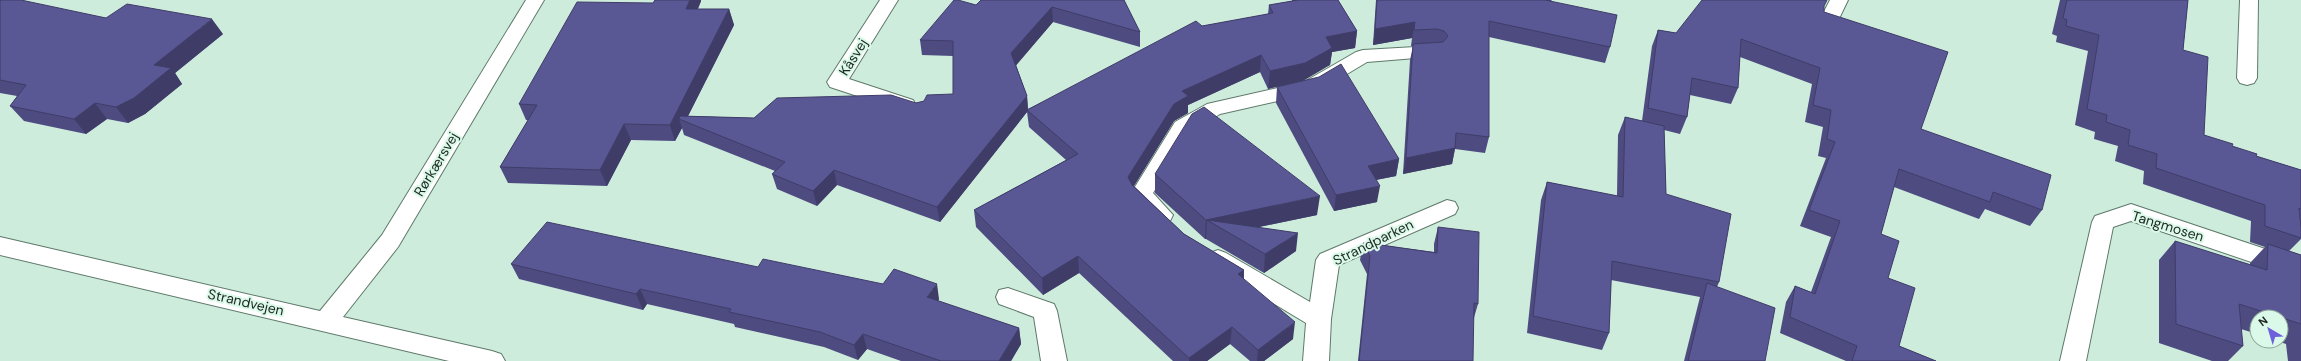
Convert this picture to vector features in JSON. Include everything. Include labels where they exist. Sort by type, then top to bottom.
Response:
[{"type":"street","name":"Rørkærsvej","points":[[326,321],[390,241],[535,0]]},
{"type":"street","name":"Kåsvej","points":[[889,0],[837,82],[918,110]]},
{"type":"street","points":[[1828,23],[1839,0]]},
{"type":"street","points":[[2247,78],[2248,0]]},
{"type":"street","points":[[1175,228],[1141,196],[1182,127],[1214,109],[1310,87],[1363,56],[1433,52]]},
{"type":"street","name":"Strandparken","points":[[1316,361],[1319,319],[1328,260],[1447,208]]},
{"type":"street","name":"Tangmosen","points":[[2073,361],[2103,222],[2132,212],[2301,270]]},
{"type":"street","name":"Strandvejen","points":[[0,246],[492,361]]},
{"type":"street","points":[[1199,248],[1319,319]]},
{"type":"street","points":[[1008,297],[1045,312],[1054,361]]},
{"type":"building","points":[[0,0],[21,0],[106,18],[127,4],[212,19],[154,65],[171,68],[134,98],[116,107],[95,103],[74,119],[10,106],[26,85],[0,80]]},
{"type":"building","points":[[655,0],[690,0],[686,9],[729,9],[670,125],[624,124],[600,170],[500,167],[537,105],[519,104],[577,2],[653,3]]},
{"type":"building","points":[[954,0],[976,5],[981,0],[1124,0],[1140,32],[1052,7],[1011,53],[1027,96],[937,207],[834,170],[813,191],[772,174],[785,162],[679,119],[680,116],[754,118],[777,98],[891,95],[916,103],[924,101],[927,95],[953,94],[953,41],[920,40]]},
{"type":"building","points":[[1298,0],[1338,0],[1357,31],[1326,37],[1332,48],[1305,63],[1270,71],[1261,55],[1182,91],[1188,96],[1174,104],[1128,177],[1132,185],[1184,234],[1244,270],[1238,274],[1295,322],[1258,350],[1232,327],[1189,358],[1078,256],[1042,278],[974,210],[1078,154],[1027,110],[1196,21],[1202,26],[1273,13],[1269,5]]},
{"type":"building","points":[[1377,0],[1545,0],[1617,15],[1610,47],[1489,21],[1489,137],[1456,133],[1455,148],[1406,158],[1413,44],[1443,42],[1448,36],[1444,31],[1437,29],[1414,30],[1415,22],[1375,29]]},
{"type":"building","points":[[1702,0],[1827,0],[1824,6],[1824,12],[1948,52],[1921,129],[2051,175],[2042,210],[1993,192],[1990,202],[1899,169],[1881,234],[1899,241],[1888,278],[1915,288],[1899,346],[1936,361],[1852,361],[1857,346],[1790,317],[1795,286],[1815,294],[1840,221],[1809,210],[1835,142],[1827,139],[1831,110],[1813,105],[1820,68],[1741,39],[1738,88],[1692,78],[1687,117],[1648,108],[1658,30],[1676,33]]},
{"type":"building","points":[[2067,0],[2188,0],[2183,50],[2208,57],[2204,135],[2233,144],[2232,146],[2257,154],[2256,156],[2301,170],[2301,209],[2299,208],[2301,238],[2265,226],[2265,205],[2156,168],[2157,154],[2128,145],[2130,130],[2106,122],[2107,115],[2087,109],[2099,35],[2066,26],[2067,20],[2063,18]]},
{"type":"building","points":[[1341,64],[1399,159],[1368,166],[1380,186],[1336,195],[1277,87],[1319,77]]},
{"type":"building","points":[[1204,107],[1320,196],[1206,220],[1155,174],[1192,114]]},
{"type":"building","points":[[1625,117],[1664,126],[1666,194],[1731,214],[1719,282],[1612,261],[1609,333],[1533,316],[1547,182],[1623,197]]},
{"type":"building","points":[[1207,220],[1298,233],[1265,254]]},
{"type":"building","points":[[547,222],[758,267],[763,259],[883,284],[894,269],[937,284],[927,297],[1019,328],[999,361],[941,361],[863,334],[854,345],[820,332],[729,312],[731,309],[640,289],[636,294],[511,264]]},
{"type":"building","points":[[1438,227],[1479,232],[1478,304],[1474,303],[1473,361],[1359,361],[1370,256],[1363,243],[1371,244],[1372,238],[1381,245],[1437,253]]},
{"type":"building","points":[[2175,241],[2267,270],[2268,244],[2301,255],[2301,324],[2289,320],[2289,309],[2254,309],[2239,304],[2243,346],[2176,324]]},
{"type":"building","points":[[1707,283],[1775,308],[1765,361],[1688,361]]}]
